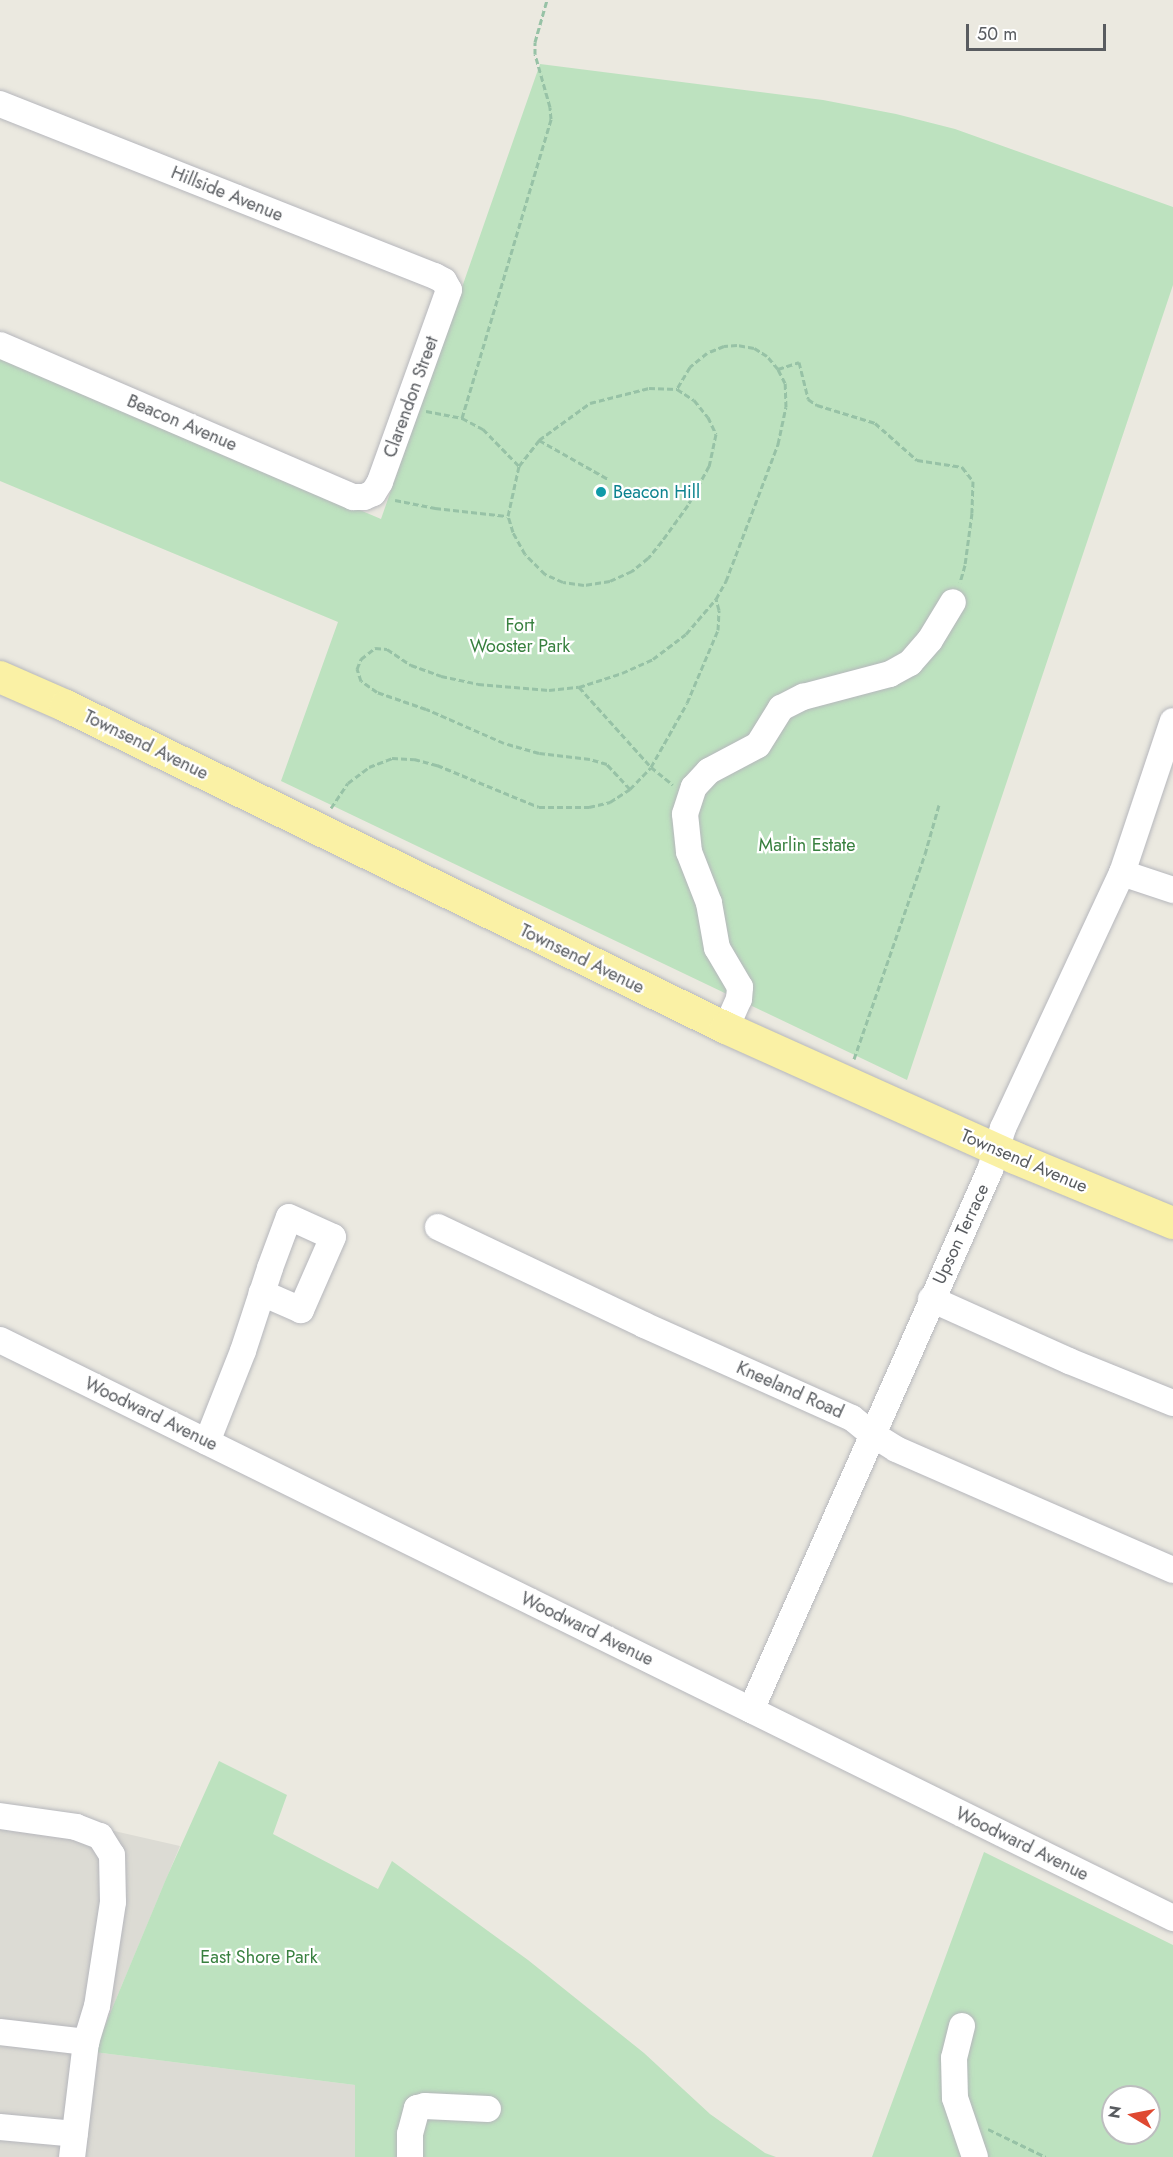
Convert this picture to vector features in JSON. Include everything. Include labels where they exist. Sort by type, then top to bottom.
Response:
[{"type":"main road","name":"Townsend Avenue","points":[[0,677],[66,706],[726,1028],[996,1150],[1173,1223]]},
{"type":"street","name":"Hillside Avenue","points":[[0,104],[435,276],[444,281],[449,290]]},
{"type":"street","name":"Clarendon Street","points":[[369,495],[380,482],[449,290]]},
{"type":"street","name":"Beacon Avenue","points":[[0,345],[353,497],[369,495]]},
{"type":"street","points":[[726,1028],[739,999],[740,987],[717,948],[709,903],[688,852],[685,831],[688,800],[694,787],[709,771],[758,745],[781,708],[803,697],[890,674],[910,663],[930,640],[953,602]]},
{"type":"street","name":"Upson Terrace","points":[[751,1710],[990,1170],[1003,1128],[1122,873],[1173,722]]},
{"type":"street","points":[[1122,873],[1173,890]]},
{"type":"street","name":"Kneeland Road","points":[[438,1227],[644,1325],[852,1418],[872,1434],[907,1454],[1173,1570]]},
{"type":"street","points":[[207,1442],[243,1351],[262,1293]]},
{"type":"street","points":[[931,1299],[1069,1361],[1173,1403]]},
{"type":"street","name":"Woodward Avenue","points":[[0,1340],[1173,1918]]},
{"type":"street","points":[[0,1816],[84,1830],[100,1836],[112,1855],[113,1902],[97,2006],[86,2042],[74,2146],[0,2127]]},
{"type":"street","points":[[962,2026],[952,2075],[955,2098],[975,2157]]},
{"type":"street","points":[[0,2032],[86,2042]]},
{"type":"street","points":[[410,2157],[410,2134],[417,2108],[425,2106],[488,2109]]},
{"type":"path","points":[[462,418],[551,119],[550,107],[535,54],[535,42],[547,0]]},
{"type":"path","points":[[630,789],[607,765],[590,759],[539,753],[504,743],[426,709],[377,692],[361,681],[357,669],[361,658],[375,648],[387,650],[411,665],[431,672],[478,684],[549,690],[579,687],[622,673],[653,659],[686,634],[716,599],[735,559],[778,444],[786,407],[784,383],[778,369],[767,356],[754,348],[724,346],[707,353],[690,367],[678,389]]},
{"type":"path","points":[[778,369],[799,362],[808,399],[817,405],[875,423],[917,460],[962,467],[973,481],[972,513],[965,565],[953,602]]},
{"type":"path","points":[[649,388],[678,389],[694,400],[708,417],[716,434],[710,466],[688,505],[648,558],[632,571],[610,581],[584,585],[563,582],[545,574],[525,554],[513,532],[508,516],[519,466],[539,440],[590,404],[649,388]]},
{"type":"path","points":[[407,407],[462,418],[483,429],[519,466]]},
{"type":"path","points":[[539,440],[608,479]]},
{"type":"path","points":[[369,495],[435,508],[508,516]]},
{"type":"path","points":[[320,831],[333,804],[348,783],[369,768],[392,758],[414,759],[437,765],[539,807],[589,807],[610,802],[630,789],[651,767],[687,703],[718,630],[719,610],[716,599]]},
{"type":"path","points":[[579,687],[651,767],[688,800]]},
{"type":"path","points":[[846,1083],[925,854],[939,805]]},
{"type":"path","points":[[961,2116],[1046,2157]]},
{"type":"shaded area","points":[[0,1805],[180,1846],[94,2052],[355,2085],[355,2157],[0,2157]]},
{"type":"green space","points":[[540,64],[823,100],[896,114],[955,129],[1173,207],[1173,285],[907,1080],[281,781],[338,622],[0,481],[0,357],[381,519]]},
{"type":"green space","name":"East Shore Park","points":[[219,1761],[287,1795],[273,1834],[378,1889],[392,1861],[528,1960],[644,2053],[710,2114],[765,2153],[776,2157],[355,2157],[355,2085],[94,2052],[166,1879]]},
{"type":"green space","points":[[984,1852],[1173,1945],[1173,2157],[872,2157]]},
{"type":"place","name":"Beacon Hill","points":[[601,492]]},
{"type":"park label","name":"Fort Wooster Park","points":[[520,636]]},
{"type":"park label","name":"Marlin Estate","points":[[807,845]]}]
